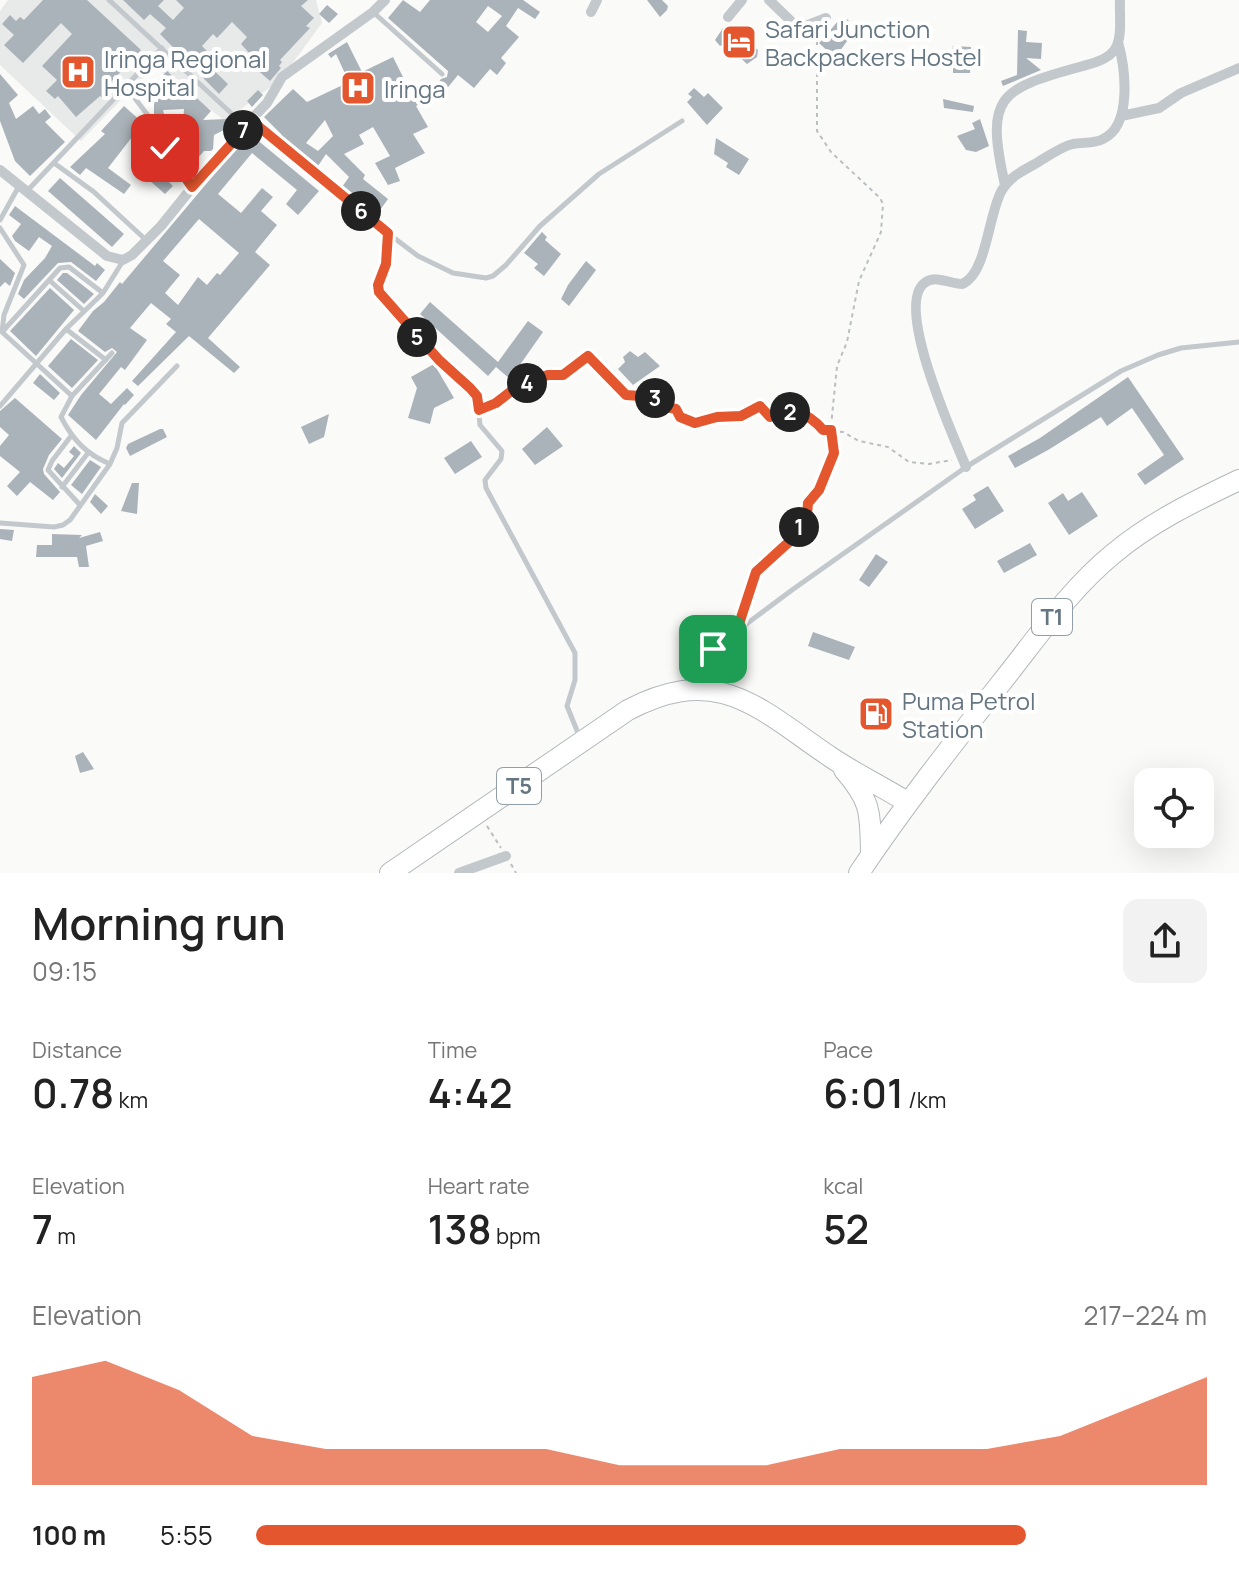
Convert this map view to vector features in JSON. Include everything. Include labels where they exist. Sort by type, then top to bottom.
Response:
[{"type":"highway","name":"T1","points":[[863,866],[902,808],[1082,582],[1139,534],[1185,505],[1239,480]]},
{"type":"highway","name":"T5","points":[[390,873],[628,710],[671,691],[696,688],[723,692],[755,705],[902,808]]},
{"type":"highway","points":[[863,866],[868,806],[865,782],[899,781],[936,768]]},
{"type":"street","points":[[0,167],[107,256],[123,260],[147,241],[249,124],[267,103],[282,77],[373,12],[385,0]]},
{"type":"street","points":[[591,12],[597,0]]},
{"type":"street","points":[[728,17],[742,0]]},
{"type":"street","points":[[769,0],[792,22],[803,27],[821,21]]},
{"type":"street","points":[[964,463],[924,355],[914,307],[917,294],[924,283],[931,280],[962,284],[973,275],[998,197],[1005,185],[1025,169],[1067,146],[1104,139],[1121,116],[1125,85],[1118,42],[1120,0]]},
{"type":"street","points":[[1005,185],[996,133],[1000,104],[1009,94],[1032,81],[1103,59],[1113,53],[1118,42]]},
{"type":"street","points":[[1121,116],[1159,108],[1181,93],[1239,68]]},
{"type":"street","points":[[459,873],[506,856]]},
{"type":"lane","points":[[109,0],[249,124],[388,233],[418,256],[469,277],[493,276],[540,226],[599,174],[682,121]]},
{"type":"lane","points":[[373,12],[442,74]]},
{"type":"lane","points":[[0,220],[24,188],[54,163],[162,48]]},
{"type":"lane","points":[[127,88],[150,118],[171,158],[192,187]]},
{"type":"lane","points":[[54,163],[94,192],[147,241]]},
{"type":"lane","points":[[0,228],[24,265],[4,315],[2,332]]},
{"type":"lane","points":[[388,233],[386,264],[378,285],[379,292],[439,360],[477,396],[480,425],[502,451],[501,459],[485,480],[486,488],[575,653],[575,680],[567,706],[582,742]]},
{"type":"lane","points":[[0,406],[66,329],[103,293],[123,260]]},
{"type":"lane","points":[[2,332],[60,268],[69,267],[103,293]]},
{"type":"lane","points":[[49,280],[84,311]]},
{"type":"lane","points":[[66,329],[106,360]]},
{"type":"lane","points":[[2,332],[72,396]]},
{"type":"lane","points":[[696,688],[706,658],[964,463],[1121,371],[1158,355],[1212,343],[1239,342]]},
{"type":"lane","points":[[110,464],[88,453],[71,436],[61,417],[72,396],[112,353]]},
{"type":"lane","points":[[0,523],[63,525],[110,464],[122,423],[177,366]]},
{"type":"lane","points":[[71,436],[49,466],[50,475],[80,505]]},
{"type":"lane","points":[[62,487],[88,453]]},
{"type":"path","points":[[736,633],[756,572],[790,541],[807,515],[809,502],[819,490],[834,453],[831,430],[837,366],[847,342],[859,281],[881,232],[883,204],[880,198],[823,143],[817,131],[821,21]]},
{"type":"path","points":[[479,410],[496,403],[519,385],[548,375],[563,375],[588,356],[626,395],[654,397],[667,407],[676,409],[680,417],[695,423],[717,417],[741,416],[760,406],[770,417],[799,412],[816,420],[823,430],[843,432],[859,441],[888,447],[900,458],[918,464],[964,463]]},
{"type":"path","points":[[479,813],[516,873]]},
{"type":"shaded area","name":"Iringa Regional Hospital","points":[[8,0],[316,0],[322,23],[281,79],[225,121],[154,66],[81,141],[0,65],[0,11]]},
{"type":"building","points":[[43,0],[87,0],[141,50],[107,86],[111,89],[103,98],[100,96],[76,117],[58,96],[55,99],[46,91],[57,80],[42,66],[72,34],[61,23],[23,63],[4,45],[14,35],[2,24],[10,15],[16,21],[20,17],[24,20]]},
{"type":"building","name":"Iringa Regional Hospital","points":[[123,0],[164,0],[158,6],[173,20],[184,8],[176,0],[308,0],[301,6],[314,18],[306,26],[310,28],[280,60],[281,68],[270,81],[246,60],[251,55],[241,44],[247,37],[232,22],[217,38],[213,34],[202,46],[208,52],[202,59],[228,84],[219,94],[160,34],[166,28],[150,14],[144,20]]},
{"type":"building","points":[[403,0],[420,12],[430,0],[523,0],[540,12],[535,19],[518,8],[506,26],[519,37],[501,58],[506,63],[497,75],[490,69],[474,88],[458,75],[440,97],[432,90],[441,79],[447,77],[448,71],[388,18]],"holes":[[[488,6],[502,16],[488,32],[476,22]]]},
{"type":"building","points":[[647,0],[662,0],[668,6],[667,10],[660,17]]},
{"type":"building","points":[[327,5],[338,14],[329,23],[319,14]]},
{"type":"building","points":[[847,19],[855,27],[835,58],[819,43],[839,20]]},
{"type":"building","points":[[737,26],[743,33],[742,38],[758,50],[757,57],[747,64],[725,44],[720,46],[715,40],[723,28]]},
{"type":"building","points":[[1018,30],[1027,31],[1026,42],[1042,43],[1041,59],[1026,58],[1041,70],[1003,86],[1001,81],[1017,75]]},
{"type":"building","points":[[347,42],[362,72],[393,57],[407,85],[412,82],[422,103],[416,106],[428,127],[413,134],[425,153],[395,168],[400,181],[388,185],[375,163],[390,156],[373,127],[359,135],[364,144],[344,154],[365,175],[363,179],[388,199],[375,217],[342,187],[349,177],[326,154],[318,166],[284,141],[264,117],[293,89],[307,102],[349,82],[336,54],[331,58],[328,54]],"holes":[[[325,120],[333,136],[318,151],[306,143]]]},
{"type":"building","points":[[953,46],[971,47],[970,73],[953,73],[953,64],[949,64]]},
{"type":"building","points":[[167,71],[211,111],[203,120],[227,119],[230,127],[214,135],[213,149],[204,151],[189,168],[180,160],[189,150],[181,149],[184,109],[163,110],[164,114],[154,114],[154,102],[158,102],[158,95],[170,94],[157,82]]},
{"type":"building","points":[[0,74],[18,95],[9,103],[16,119],[33,106],[39,114],[45,109],[51,117],[45,122],[65,142],[30,176],[15,161],[0,121]]},
{"type":"building","points":[[694,88],[704,97],[708,93],[723,108],[707,125],[687,102],[692,97],[688,94]]},
{"type":"building","points":[[258,90],[263,95],[252,107],[247,101]]},
{"type":"building","points":[[943,99],[974,106],[973,112],[944,108]]},
{"type":"building","points":[[124,106],[143,123],[108,168],[131,185],[124,194],[86,168],[80,175],[70,167],[105,134],[101,131]]},
{"type":"building","points":[[980,119],[989,146],[976,152],[966,150],[957,136],[975,129],[972,123]]},
{"type":"building","points":[[249,133],[319,191],[298,215],[286,204],[297,190],[252,153],[218,194],[241,213],[262,188],[273,197],[261,211],[277,225],[255,252],[270,265],[208,338],[240,367],[234,373],[189,336],[138,386],[132,381],[176,332],[166,324],[171,319],[151,303],[130,328],[147,340],[125,370],[121,367],[99,394],[111,404],[127,388],[134,395],[96,440],[68,415],[117,352],[112,348],[105,352],[78,331],[120,282],[122,284]],"holes":[[[199,219],[239,253],[207,285],[198,277],[178,305],[165,293],[180,275],[163,261]]]},
{"type":"building","points":[[716,138],[749,159],[739,175],[714,154]]},
{"type":"building","points":[[157,146],[162,153],[156,159],[172,174],[167,180],[173,186],[165,194],[140,172],[151,160],[147,157]]},
{"type":"building","points":[[60,178],[124,234],[112,247],[48,191]]},
{"type":"building","points":[[15,206],[95,266],[97,263],[105,270],[96,281],[71,262],[58,263],[24,299],[18,294],[24,280],[52,246],[39,237],[29,251],[15,241],[12,236],[21,224],[9,215]]},
{"type":"building","points":[[542,232],[547,237],[545,240],[561,254],[544,276],[534,268],[538,264],[524,253]]},
{"type":"building","points":[[0,259],[15,273],[10,286],[5,282],[0,287]]},
{"type":"building","points":[[586,261],[596,270],[569,306],[561,299]]},
{"type":"building","points":[[63,273],[94,294],[84,304],[57,280]]},
{"type":"building","points":[[50,288],[74,310],[36,356],[10,331]]},
{"type":"building","points":[[430,302],[498,362],[528,321],[543,332],[510,379],[496,367],[488,376],[420,314]]},
{"type":"building","points":[[71,339],[98,360],[72,388],[48,366]]},
{"type":"building","points":[[630,351],[638,357],[645,352],[660,366],[633,385],[618,369],[625,362],[623,357]]},
{"type":"building","points":[[434,364],[454,398],[434,408],[430,424],[408,418],[417,388],[411,377]]},
{"type":"building","points":[[40,374],[60,393],[54,400],[33,383]]},
{"type":"building","points":[[1128,377],[1184,459],[1145,485],[1137,474],[1164,455],[1132,408],[1107,426],[1101,417],[1015,468],[1008,456],[1040,438]]},
{"type":"building","points":[[15,398],[62,439],[49,455],[43,469],[60,492],[53,500],[30,482],[17,496],[7,486],[20,472],[0,456],[0,446],[9,435],[0,427],[0,411]]},
{"type":"building","points":[[329,414],[324,437],[309,444],[301,427]]},
{"type":"building","points":[[547,427],[563,446],[535,465],[522,449]]},
{"type":"building","points":[[160,429],[167,437],[130,456],[126,448],[128,444]]},
{"type":"building","points":[[471,441],[482,457],[455,474],[444,458]]},
{"type":"building","points":[[74,446],[81,453],[62,478],[54,469],[58,463],[64,468],[74,456],[69,452]]},
{"type":"building","points":[[90,460],[101,467],[82,494],[71,485]]},
{"type":"building","points":[[132,483],[139,483],[137,514],[121,511]]},
{"type":"building","points":[[988,486],[1004,511],[975,529],[962,509],[976,500],[973,495]]},
{"type":"building","points":[[1082,492],[1098,516],[1069,535],[1048,503],[1063,493],[1068,501]]},
{"type":"building","points":[[95,494],[108,506],[101,514],[90,502]]},
{"type":"building","points":[[0,529],[14,530],[12,541],[0,539]]},
{"type":"building","points":[[100,532],[103,541],[86,546],[89,567],[79,567],[77,557],[36,557],[37,545],[52,545],[52,534],[82,535],[79,538]]},
{"type":"building","points":[[1030,543],[1037,555],[1004,573],[997,561]]},
{"type":"building","points":[[876,554],[888,562],[869,587],[859,580]]},
{"type":"building","points":[[813,632],[855,647],[849,660],[808,646]]},
{"type":"building","points":[[83,752],[94,769],[80,773],[75,756]]},
{"type":"place","name":"Safari Junction Backpackers Hostel","points":[[739,42]]},
{"type":"place","name":"Iringa Regional Hospital","points":[[78,72]]},
{"type":"place","name":"Iringa","points":[[358,88]]},
{"type":"place","name":"Puma Petrol Station","points":[[876,714]]},
{"type":"route","points":[[165,148],[192,187],[224,148],[252,121],[305,163],[388,233],[386,264],[378,285],[379,292],[420,341],[477,396],[479,410],[496,403],[519,385],[548,375],[563,375],[588,356],[626,395],[654,397],[667,407],[676,409],[680,417],[695,423],[717,417],[741,416],[760,406],[770,417],[799,412],[816,420],[823,430],[831,430],[834,453],[819,490],[808,503],[807,515],[790,541],[756,572],[736,633],[713,649]]}]
